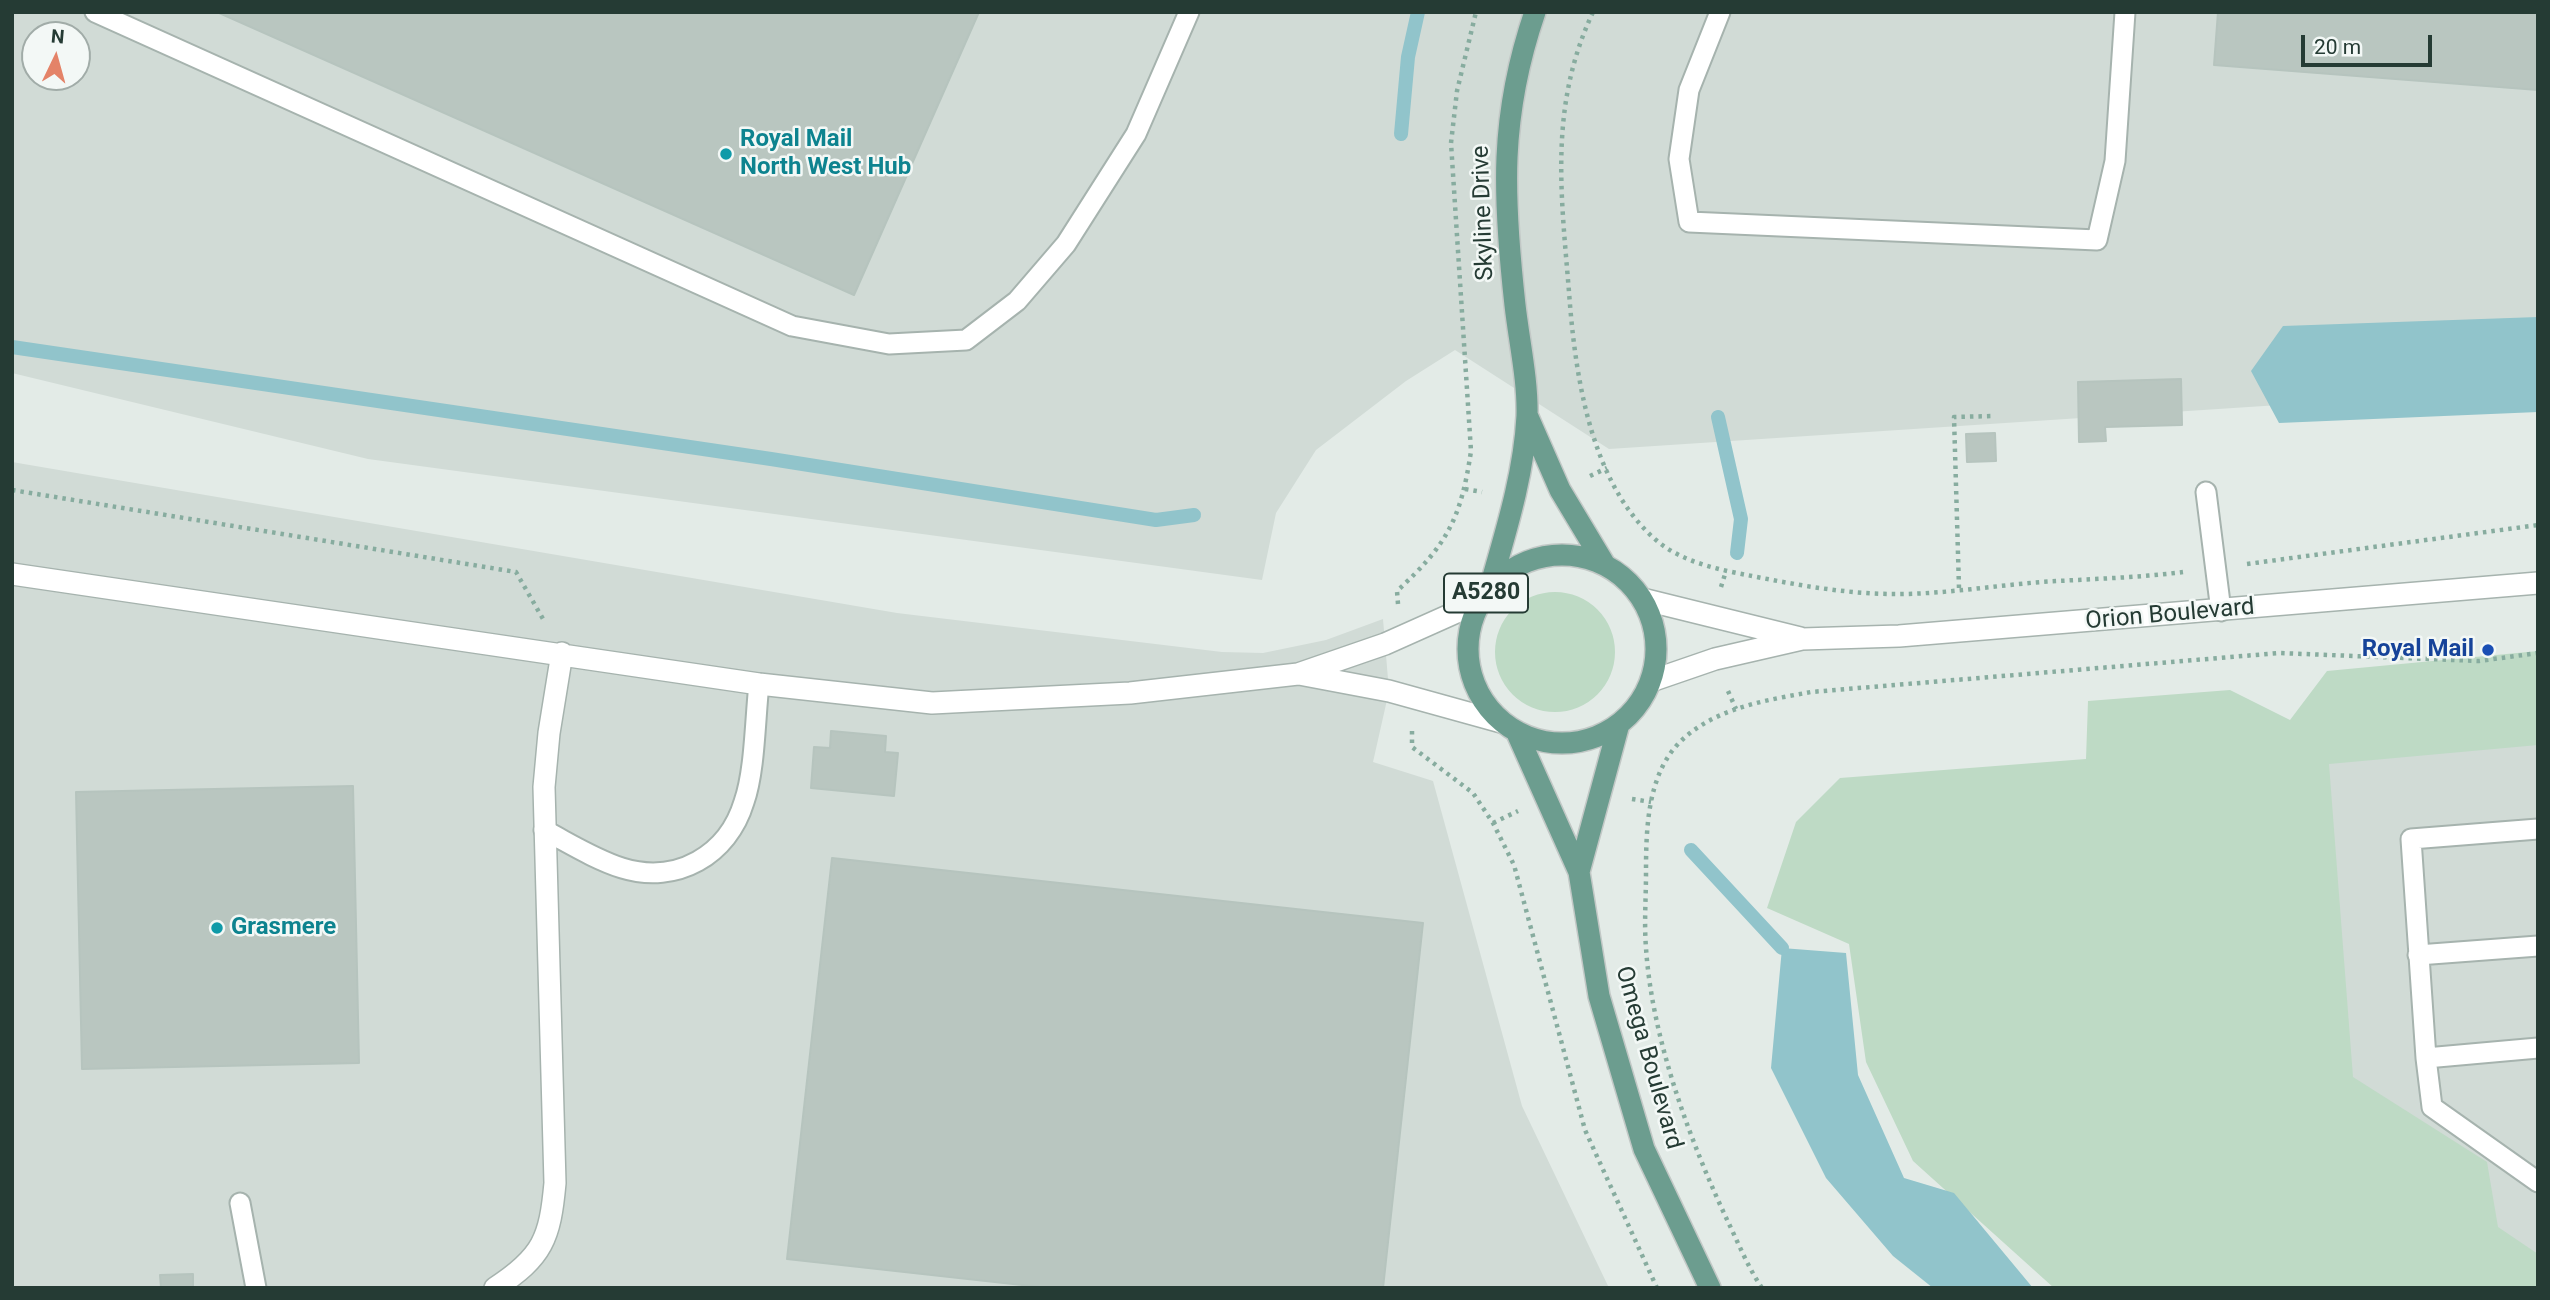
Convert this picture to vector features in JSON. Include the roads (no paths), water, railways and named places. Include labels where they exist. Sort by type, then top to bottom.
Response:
[{"type":"main road","name":"Skyline Drive","points":[[1484,595],[1516,496],[1527,415],[1510,262],[1505,180],[1509,111],[1518,61],[1535,12]]},
{"type":"main road","name":"Skyline Drive","points":[[1527,415],[1560,490],[1605,565]]},
{"type":"main road","name":"A5280","points":[[1575,555],[1605,565],[1626,580],[1642,599],[1653,626],[1656,654],[1651,681],[1638,705],[1619,724],[1595,738],[1568,743],[1541,741],[1508,727],[1479,697],[1468,666],[1468,633],[1484,595],[1514,567],[1544,556],[1575,555]]},
{"type":"main road","name":"Omega Boulevard","points":[[1579,872],[1619,724]]},
{"type":"main road","name":"Omega Boulevard","points":[[1508,727],[1579,872],[1598,996],[1644,1149],[1710,1288]]},
{"type":"street","points":[[12,574],[759,684],[900,701],[996,702],[1130,693],[1298,674],[1385,644],[1484,595]]},
{"type":"street","name":"Orion Boulevard","points":[[1651,681],[1715,659],[1802,639],[1899,636],[2538,583]]},
{"type":"street","name":"Orion Boulevard","points":[[1642,599],[1802,639]]},
{"type":"street","points":[[495,1288],[513,1276],[540,1250],[551,1224],[555,1183],[544,830],[549,733],[562,653]]},
{"type":"street","points":[[1298,674],[1389,691],[1508,727]]},
{"type":"lane","points":[[95,12],[792,326],[890,344],[966,340],[1017,301],[1066,244],[1136,134],[1189,12]]},
{"type":"lane","points":[[1720,12],[1689,90],[1679,159],[1689,222],[2097,240],[2115,161],[2125,12]]},
{"type":"lane","points":[[2206,492],[2221,611]]},
{"type":"lane","points":[[544,830],[623,869],[647,872],[671,870],[701,860],[725,843],[745,800],[759,684]]},
{"type":"lane","points":[[2538,829],[2411,839],[2426,1058],[2432,1107],[2538,1182]]},
{"type":"lane","points":[[2418,955],[2538,946]]},
{"type":"lane","points":[[2426,1058],[2538,1048]]},
{"type":"lane","points":[[240,1203],[256,1288]]},
{"type":"water","points":[[2538,317],[2538,412],[2279,423],[2251,371],[2283,326]]},
{"type":"water","points":[[1782,948],[1846,953],[1858,1075],[1904,1178],[1954,1193],[2033,1288],[1933,1288],[1893,1256],[1826,1178],[1771,1068]]},
{"type":"waterway","points":[[1401,134],[1408,57],[1418,12]]},
{"type":"waterway","points":[[12,347],[771,459],[1156,520],[1194,515]]},
{"type":"waterway","points":[[1718,417],[1741,519],[1737,553]]},
{"type":"waterway","points":[[1691,850],[1782,948]]},
{"type":"place","name":"Royal Mail North West Hub","points":[[726,154]]},
{"type":"place","name":"Royal Mail","points":[[2488,650]]},
{"type":"place","name":"Grasmere","points":[[217,928]]}]
